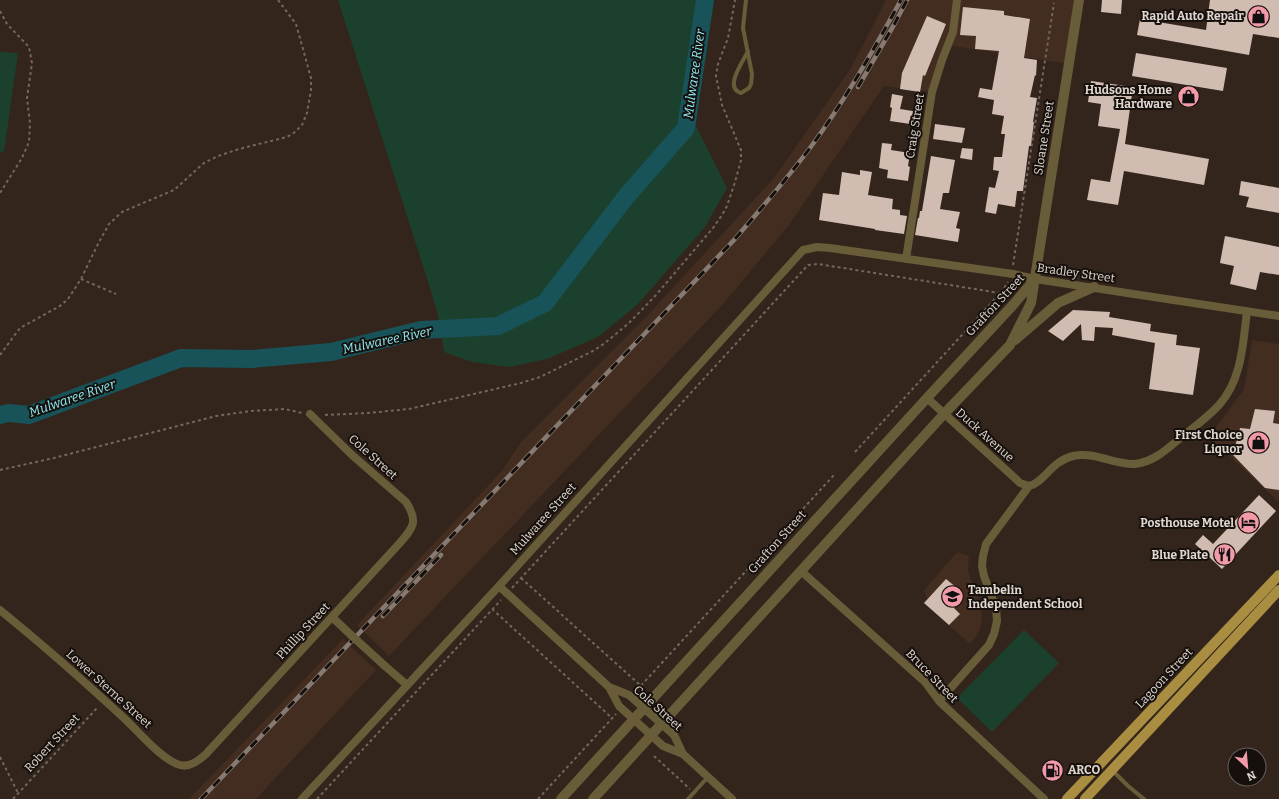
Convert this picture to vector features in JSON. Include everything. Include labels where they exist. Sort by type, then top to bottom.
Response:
[{"type":"main road","name":"Lagoon Street","points":[[1068,799],[1279,575]]},
{"type":"main road","name":"Lagoon Street","points":[[1085,799],[1279,590]]},
{"type":"street","name":"Craig Street","points":[[906,259],[932,92],[940,65],[953,32],[956,0]]},
{"type":"street","name":"Sloane Street","points":[[1035,279],[1077,0]]},
{"type":"street","name":"Bradley Street","points":[[799,254],[803,250],[817,247],[1013,274],[1035,279],[1279,316]]},
{"type":"street","name":"Mulwaree Street","points":[[302,799],[499,586],[799,254]]},
{"type":"street","name":"Grafton Street","points":[[593,799],[944,414],[1010,345],[1032,303],[1035,279]]},
{"type":"street","name":"Grafton Street","points":[[561,799],[927,398],[1014,305],[1035,279]]},
{"type":"street","points":[[1010,345],[1058,303],[1094,287]]},
{"type":"street","points":[[939,701],[982,654],[992,639],[996,621],[996,608],[984,576],[982,566],[983,556],[986,544],[1029,486],[1036,483],[1061,460],[1069,457],[1086,454],[1118,463],[1137,464],[1155,457],[1176,442],[1211,413],[1231,388],[1240,362],[1247,311]]},
{"type":"street","name":"Duck Avenue","points":[[927,398],[1020,483],[1029,486]]},
{"type":"street","name":"Cole Street","points":[[310,414],[347,450],[406,502],[412,512],[414,522]]},
{"type":"street","name":"Phillip Street","points":[[206,754],[410,532],[414,522]]},
{"type":"street","name":"Bruce Street","points":[[801,571],[925,682],[939,701],[1044,799]]},
{"type":"street","name":"Cole Street","points":[[499,586],[609,687],[621,708],[651,736],[663,746],[683,754],[732,799]]},
{"type":"street","name":"Lower Sterne Street","points":[[0,610],[104,700],[172,762],[180,766],[188,766],[206,754]]},
{"type":"street","points":[[332,617],[407,685]]},
{"type":"street","name":"Cole Street","points":[[609,687],[631,697],[662,724],[674,735],[683,754]]},
{"type":"lane","points":[[746,0],[743,28],[748,50],[752,74],[749,88],[742,93],[738,92],[735,88],[734,78],[748,50]]},
{"type":"lane","points":[[1112,770],[1144,799]]},
{"type":"lane","points":[[688,799],[708,777]]},
{"type":"path","points":[[0,355],[20,328],[60,306],[68,299],[81,279],[109,224],[122,212],[174,190],[204,163],[218,156],[287,137],[302,125],[307,113],[311,90],[311,78],[296,24],[278,0]]},
{"type":"path","points":[[0,470],[60,457],[222,415],[251,411],[285,409],[310,414],[342,415],[409,409],[521,383],[540,376],[593,351],[629,323],[656,295],[713,228],[727,206],[741,160],[741,150],[722,105],[716,76],[718,64],[728,38],[735,0]]},
{"type":"path","points":[[855,452],[1000,293],[1013,274],[1014,254],[1054,3]]},
{"type":"path","points":[[0,11],[7,24],[29,47],[32,63],[27,98],[30,124],[29,142],[22,158],[0,193]]},
{"type":"path","points":[[317,799],[808,265],[818,264],[1000,293]]},
{"type":"path","points":[[81,279],[116,294]]},
{"type":"path","points":[[631,697],[834,475]]},
{"type":"path","points":[[521,578],[641,686]]},
{"type":"path","points":[[492,609],[612,718]]},
{"type":"path","name":"Robert Street","points":[[13,799],[104,700]]},
{"type":"path","points":[[538,799],[621,708]]},
{"type":"path","points":[[654,756],[694,793]]},
{"type":"path","points":[[0,757],[18,793]]},
{"type":"shaded area","points":[[886,0],[1079,0],[1069,64],[947,45],[932,92],[884,86],[789,225],[725,302],[389,656],[357,625],[501,472],[521,442],[646,317],[774,178],[851,68]]},
{"type":"shaded area","points":[[1252,340],[1279,344],[1279,502],[1209,437],[1244,389]]},
{"type":"shaded area","name":"Tambelin Independent School","points":[[957,552],[969,556],[968,569],[980,603],[982,614],[981,626],[977,635],[970,644],[924,603],[927,599],[924,590]]},
{"type":"shaded area","points":[[343,639],[376,670],[256,799],[189,799]]},
{"type":"green space","points":[[338,0],[698,0],[685,104],[727,188],[705,227],[638,304],[598,337],[547,359],[509,367],[472,362],[444,352],[438,315],[430,288]]},
{"type":"green space","points":[[0,52],[18,53],[4,152],[0,152]]},
{"type":"green space","points":[[1024,630],[1059,663],[992,732],[957,698]]},
{"type":"building","points":[[1102,0],[1122,0],[1121,14],[1101,12]]},
{"type":"building","points":[[1210,0],[1279,0],[1279,38],[1253,34],[1249,55],[1137,35],[1140,19],[1206,30]]},
{"type":"building","points":[[963,7],[1004,11],[1004,15],[1030,19],[1024,58],[1037,60],[1036,76],[1035,75],[1030,97],[1037,98],[1031,146],[1029,146],[1023,191],[1017,191],[1015,207],[998,204],[996,214],[985,212],[989,187],[995,188],[999,171],[993,170],[994,157],[1002,157],[1005,134],[1001,134],[1004,116],[992,114],[994,100],[978,97],[980,88],[992,90],[999,51],[975,49],[976,36],[960,35]]},
{"type":"building","points":[[927,16],[946,24],[925,76],[923,75],[920,92],[900,89],[902,73]]},
{"type":"building","points":[[1136,53],[1227,68],[1223,91],[1132,76]]},
{"type":"building","points":[[1091,81],[1133,87],[1125,144],[1209,159],[1204,185],[1124,171],[1118,205],[1087,200],[1091,179],[1110,182],[1120,129],[1098,126],[1101,104],[1088,102]]},
{"type":"building","points":[[892,94],[903,96],[900,109],[919,112],[917,125],[890,121]]},
{"type":"building","points":[[935,124],[965,128],[962,143],[933,139]]},
{"type":"building","points":[[882,143],[892,144],[891,150],[910,153],[908,181],[887,178],[888,170],[879,168]]},
{"type":"building","points":[[962,148],[973,149],[972,160],[960,158]]},
{"type":"building","points":[[931,156],[955,160],[949,193],[943,193],[940,209],[960,212],[956,228],[960,229],[958,242],[915,235],[920,211],[922,211]]},
{"type":"building","points":[[860,170],[872,172],[868,195],[893,199],[892,209],[900,210],[900,215],[907,216],[904,234],[819,220],[823,193],[839,195],[842,172],[860,175]]},
{"type":"building","points":[[1241,181],[1279,188],[1279,213],[1246,207],[1249,197],[1239,195]]},
{"type":"building","points":[[1225,236],[1279,247],[1279,275],[1260,272],[1256,290],[1230,284],[1234,266],[1220,263]]},
{"type":"building","points":[[1073,310],[1110,312],[1109,317],[1151,324],[1150,331],[1177,335],[1176,345],[1200,348],[1193,395],[1149,389],[1155,343],[1112,335],[1113,328],[1095,327],[1094,341],[1082,340],[1081,324],[1063,341],[1048,331]]},
{"type":"building","name":"First Choice Liquor","points":[[1255,409],[1275,411],[1273,423],[1279,424],[1279,490],[1265,488],[1233,455],[1240,428],[1250,429]]},
{"type":"building","name":"Posthouse Motel","points":[[1259,495],[1276,511],[1222,569],[1195,544],[1203,535],[1213,544]]},
{"type":"building","points":[[946,579],[957,588],[948,597],[956,605],[954,608],[960,614],[949,625],[924,603]]},
{"type":"waterway","name":"Mulwaree River","points":[[0,415],[9,413],[29,415],[181,358],[252,359],[331,352],[421,330],[498,326],[545,303],[625,198],[686,128],[705,0]]},
{"type":"railway","points":[[201,799],[734,240],[792,172],[823,131],[858,76],[901,0]]},
{"type":"railway","points":[[858,87],[907,0]]},
{"type":"railway","points":[[383,616],[441,555]]},
{"type":"place","name":"Rapid Auto Repair","points":[[1259,16]]},
{"type":"place","name":"Hudsons Home Hardware","points":[[1188,97]]},
{"type":"place","name":"First Choice Liquor","points":[[1258,442]]},
{"type":"place","name":"Posthouse Motel","points":[[1249,523]]},
{"type":"place","name":"Blue Plate","points":[[1224,555]]},
{"type":"place","name":"Tambelin Independent School","points":[[952,597]]},
{"type":"place","name":"ARCO","points":[[1052,770]]}]
